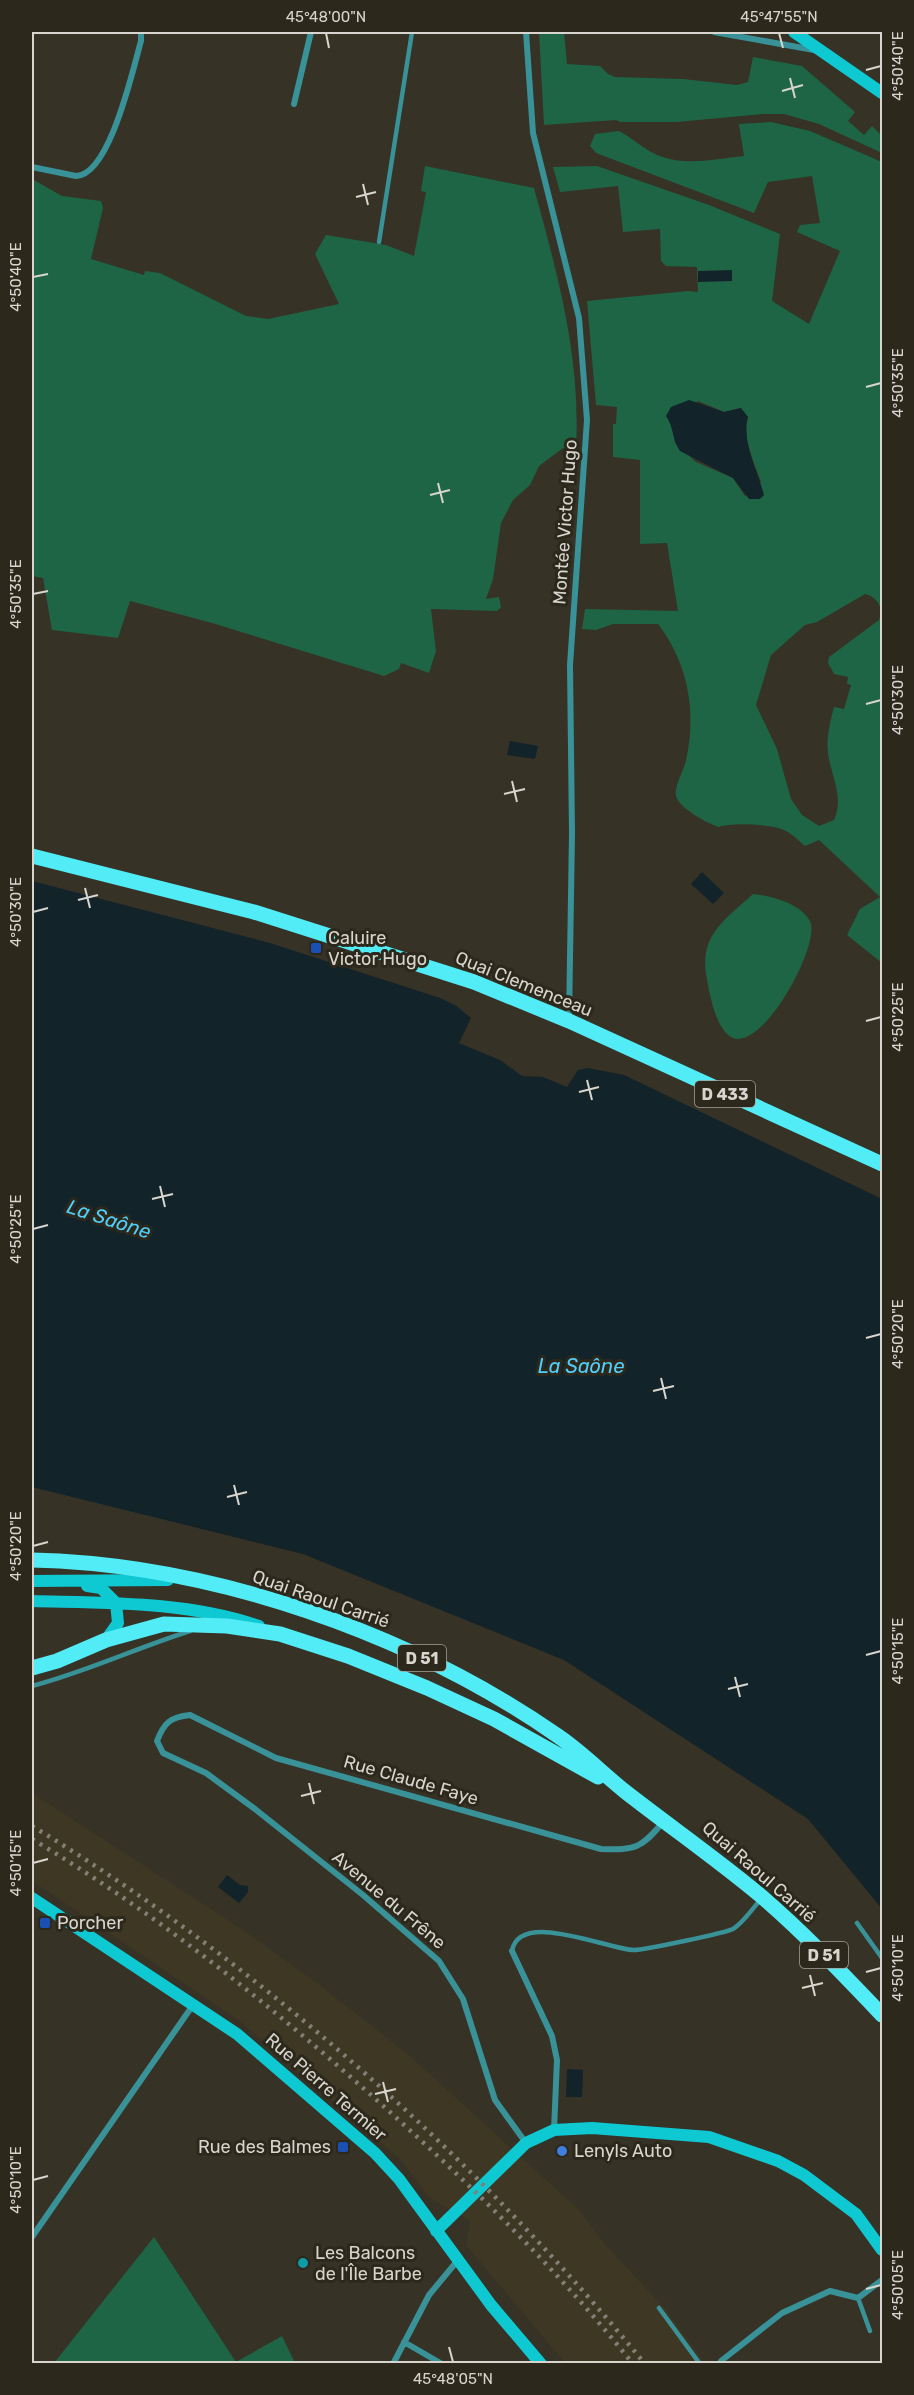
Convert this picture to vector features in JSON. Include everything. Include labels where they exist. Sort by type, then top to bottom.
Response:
[{"type":"main road","name":"Quai Clemenceau","points":[[32,856],[254,912],[474,982],[568,1021],[882,1164]]},
{"type":"main road","name":"Quai Raoul Carrié","points":[[32,1560],[124,1567],[188,1580],[266,1598],[360,1630],[436,1664],[496,1696],[560,1737],[628,1794]]},
{"type":"main road","name":"Quai Raoul Carrié","points":[[32,1668],[57,1661],[106,1640],[164,1624],[227,1626],[280,1634],[348,1656],[437,1692],[494,1719],[628,1794],[665,1819],[763,1897],[882,2015]]},
{"type":"street","points":[[32,167],[76,176],[91,169],[116,128],[141,41],[141,32]]},
{"type":"street","points":[[294,104],[311,32]]},
{"type":"street","name":"Montée Victor Hugo","points":[[525,32],[533,133],[579,318],[587,420],[570,665],[572,833],[568,1021]]},
{"type":"street","points":[[714,32],[827,52]]},
{"type":"street","points":[[794,32],[827,52],[882,93]]},
{"type":"street","points":[[32,1581],[188,1580]]},
{"type":"street","points":[[53,1581],[101,1587],[116,1603],[118,1623],[106,1640]]},
{"type":"street","points":[[32,1601],[116,1603],[201,1611],[243,1621],[280,1634]]},
{"type":"street","name":"Rue Claude Faye","points":[[157,1741],[164,1725],[174,1717],[190,1715],[276,1758],[601,1849],[625,1850],[644,1844],[665,1819]]},
{"type":"street","name":"Avenue du Frêne","points":[[157,1741],[163,1753],[206,1773],[255,1809],[363,1894],[439,1961],[463,1999],[495,2100],[526,2144]]},
{"type":"street","name":"Rue Pierre Termier","points":[[32,1898],[237,2034],[375,2153],[399,2179],[458,2260],[541,2364]]},
{"type":"street","points":[[512,1951],[552,2036],[557,2060],[554,2130]]},
{"type":"street","points":[[32,2237],[193,2004]]},
{"type":"street","points":[[436,2231],[514,2152],[526,2144],[554,2130],[592,2128],[710,2137],[778,2161],[804,2175],[856,2214],[882,2250]]},
{"type":"street","points":[[393,2364],[429,2295],[458,2260]]},
{"type":"street","points":[[721,2364],[721,2361],[782,2313],[830,2291],[858,2298],[882,2280]]},
{"type":"street","points":[[404,2342],[442,2364]]},
{"type":"lane","points":[[379,242],[412,32]]},
{"type":"lane","name":"Quai Raoul Carrié","points":[[32,1686],[71,1676],[146,1644],[202,1627]]},
{"type":"lane","points":[[512,1951],[513,1944],[518,1938],[538,1932],[579,1936],[635,1950],[696,1938],[733,1929],[763,1897]]},
{"type":"lane","points":[[856,1923],[882,1958]]},
{"type":"lane","points":[[858,2298],[870,2331]]},
{"type":"lane","points":[[659,2308],[700,2364]]},
{"type":"shaded area","points":[[32,1793],[243,1930],[317,1983],[410,2056],[580,2211],[604,2243],[666,2310],[705,2363],[565,2363],[466,2245],[470,2221],[430,2198],[401,2160],[238,2020],[32,1881]]},
{"type":"green space","points":[[539,32],[564,32],[567,64],[600,66],[615,77],[683,79],[737,85],[748,82],[753,57],[802,66],[855,112],[848,121],[864,135],[872,126],[882,136],[882,153],[819,124],[784,114],[677,122],[620,122],[616,120],[544,125]]},
{"type":"green space","points":[[771,122],[810,131],[882,162],[882,963],[847,935],[860,909],[880,897],[819,840],[805,846],[788,832],[772,827],[743,824],[719,827],[694,815],[678,801],[676,788],[685,764],[689,742],[690,706],[677,655],[658,624],[613,624],[596,630],[582,629],[585,609],[678,611],[667,543],[640,544],[640,460],[613,457],[613,424],[616,424],[617,407],[596,405],[587,301],[688,291],[698,292],[697,267],[666,266],[661,261],[660,229],[623,232],[618,186],[560,192],[553,167],[597,166],[709,205],[780,234],[772,301],[809,324],[840,251],[797,232],[800,225],[820,223],[812,176],[768,182],[754,213],[596,153],[590,146],[595,134],[619,131],[651,152],[674,160],[697,161],[744,156],[739,124]],"holes":[[[698,401],[724,412],[740,408],[748,417],[748,442],[761,482],[745,496],[733,478],[696,462],[675,443],[673,425]],[[865,594],[878,603],[881,611],[879,620],[829,657],[828,663],[834,674],[848,677],[847,684],[851,685],[844,709],[834,707],[828,736],[828,754],[838,796],[837,812],[834,820],[819,826],[802,815],[791,799],[777,749],[756,705],[771,655],[805,625],[817,622]]]},
{"type":"green space","points":[[425,166],[534,188],[566,317],[575,382],[576,449],[563,448],[539,466],[530,485],[513,500],[501,523],[493,579],[486,599],[499,597],[501,607],[497,611],[431,609],[436,651],[429,673],[401,663],[399,669],[384,676],[212,623],[130,601],[118,638],[52,630],[43,578],[32,576],[32,179],[62,196],[101,201],[103,208],[91,259],[144,275],[145,271],[160,273],[246,316],[268,319],[339,304],[315,254],[326,235],[386,245],[414,256],[426,192],[421,191]]},
{"type":"green space","points":[[753,894],[777,899],[800,909],[810,921],[811,934],[797,974],[785,997],[755,1032],[741,1039],[728,1035],[716,1017],[707,980],[706,951],[710,940],[723,921]]},
{"type":"green space","points":[[154,2237],[236,2362],[282,2336],[295,2363],[54,2363]]},
{"type":"water","points":[[732,270],[732,281],[698,282],[698,271]]},
{"type":"water","points":[[689,400],[724,412],[741,408],[748,417],[746,427],[748,446],[764,495],[760,499],[749,499],[733,478],[680,451],[666,416],[671,407]]},
{"type":"water","points":[[510,741],[538,746],[535,759],[507,755]]},
{"type":"water","points":[[702,872],[724,893],[713,904],[691,884]]},
{"type":"water","name":"La Saône","points":[[32,881],[270,943],[440,998],[455,1005],[471,1018],[459,1043],[500,1060],[522,1076],[543,1077],[567,1087],[578,1070],[588,1068],[624,1075],[882,1199],[882,1909],[808,1819],[564,1660],[303,1554],[32,1487]]},
{"type":"water","points":[[227,1875],[240,1885],[248,1886],[248,1892],[239,1903],[218,1887]]},
{"type":"water","points":[[567,2069],[583,2070],[582,2097],[566,2097]]},
{"type":"railway","points":[[32,1826],[116,1880],[200,1939],[281,2002],[361,2070],[511,2213],[580,2288],[645,2364]]},
{"type":"railway","points":[[32,1839],[169,1930],[256,1997],[340,2068],[447,2165],[512,2229],[574,2295],[633,2364]]},
{"type":"place","name":"Caluire Victor Hugo","points":[[316,948]]},
{"type":"place","name":"Porcher","points":[[45,1923]]},
{"type":"place","name":"Rue des Balmes","points":[[343,2147]]},
{"type":"place","name":"Lenyls Auto","points":[[562,2151]]},
{"type":"place","name":"Les Balcons de l'Île Barbe","points":[[303,2263]]}]
